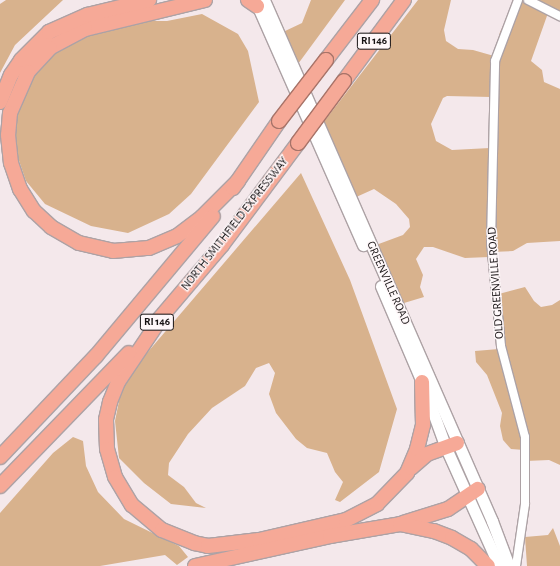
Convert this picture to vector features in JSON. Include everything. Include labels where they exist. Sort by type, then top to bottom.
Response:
[{"type":"highway","points":[[0,102],[11,75],[21,60],[49,32],[87,15],[149,0]]},
{"type":"highway","points":[[205,0],[85,29],[50,48],[28,72],[10,113],[8,135],[11,163],[20,189],[34,211],[52,227],[78,243],[113,251],[149,248],[177,236],[202,217],[238,181]]},
{"type":"highway","name":"NORTH SMITHFIELD EXPRESSWAY","points":[[0,456],[58,398],[178,260],[238,181],[279,121],[372,0]]},
{"type":"highway","name":"NORTH SMITHFIELD EXPRESSWAY","points":[[0,486],[52,436],[161,318],[222,245],[404,0]]},
{"type":"highway","points":[[161,318],[118,382],[109,406],[106,437],[112,470],[122,490],[140,513],[162,530],[208,546],[251,541],[329,524],[366,511],[395,488],[407,473],[427,454],[452,446]]},
{"type":"highway","points":[[407,473],[417,449],[422,425],[422,382]]},
{"type":"highway","points":[[194,566],[330,536],[400,524],[448,509],[472,492]]},
{"type":"highway","points":[[400,524],[434,531],[452,538],[471,549],[488,566]]},
{"type":"main road","name":"GREENVILLE ROAD","points":[[256,2],[422,382],[452,446]]},
{"type":"main road","name":"GREENVILLE ROAD","points":[[256,2],[472,492],[499,566]]},
{"type":"main road","name":"GREENVILLE ROAD","points":[[472,492],[510,566]]},
{"type":"street","name":"OLD GREENVILLE ROAD","points":[[516,566],[526,504],[525,437],[501,346],[491,243],[495,61],[518,0]]},
{"type":"street","points":[[528,0],[560,16]]},
{"type":"shaded area","points":[[6,0],[63,0],[15,45],[0,73],[0,4]]},
{"type":"shaded area","points":[[311,0],[345,0],[298,64],[283,32],[302,23]]},
{"type":"shaded area","points":[[418,0],[451,0],[444,30],[446,41],[458,49],[473,50],[494,56],[500,32],[516,0],[560,0],[560,18],[548,13],[531,61],[542,70],[544,82],[560,89],[560,241],[527,243],[513,251],[491,252],[489,257],[465,258],[433,247],[424,247],[416,259],[423,275],[420,287],[424,297],[404,303],[376,245],[403,235],[410,227],[409,219],[396,204],[374,189],[354,198],[319,128]],"holes":[[[447,96],[491,97],[490,148],[452,150],[436,141],[431,124],[443,98]]]},
{"type":"shaded area","points":[[202,14],[238,34],[248,51],[259,102],[191,194],[169,214],[128,233],[91,226],[45,204],[26,181],[16,152],[10,116],[23,82],[61,44],[126,21],[167,21]]},
{"type":"shaded area","points":[[301,173],[350,280],[397,409],[379,472],[340,502],[335,500],[343,482],[335,472],[327,453],[307,448],[296,439],[276,413],[269,394],[275,373],[269,363],[256,368],[245,386],[212,408],[188,434],[169,463],[168,475],[184,487],[196,503],[206,508],[171,504],[144,483],[119,458],[115,421],[123,381]]},
{"type":"shaded area","points":[[525,287],[534,301],[541,307],[552,305],[560,300],[560,465],[549,460],[526,461],[524,450],[511,449],[503,440],[500,426],[502,413],[487,375],[476,362],[475,351],[499,349],[495,295]]},
{"type":"shaded area","points":[[73,437],[83,441],[86,466],[98,492],[124,519],[179,546],[188,557],[177,565],[165,555],[100,566],[0,566],[0,513],[53,453]]},
{"type":"shaded area","points":[[553,528],[560,546],[560,566],[527,566],[525,537],[548,535]]}]
